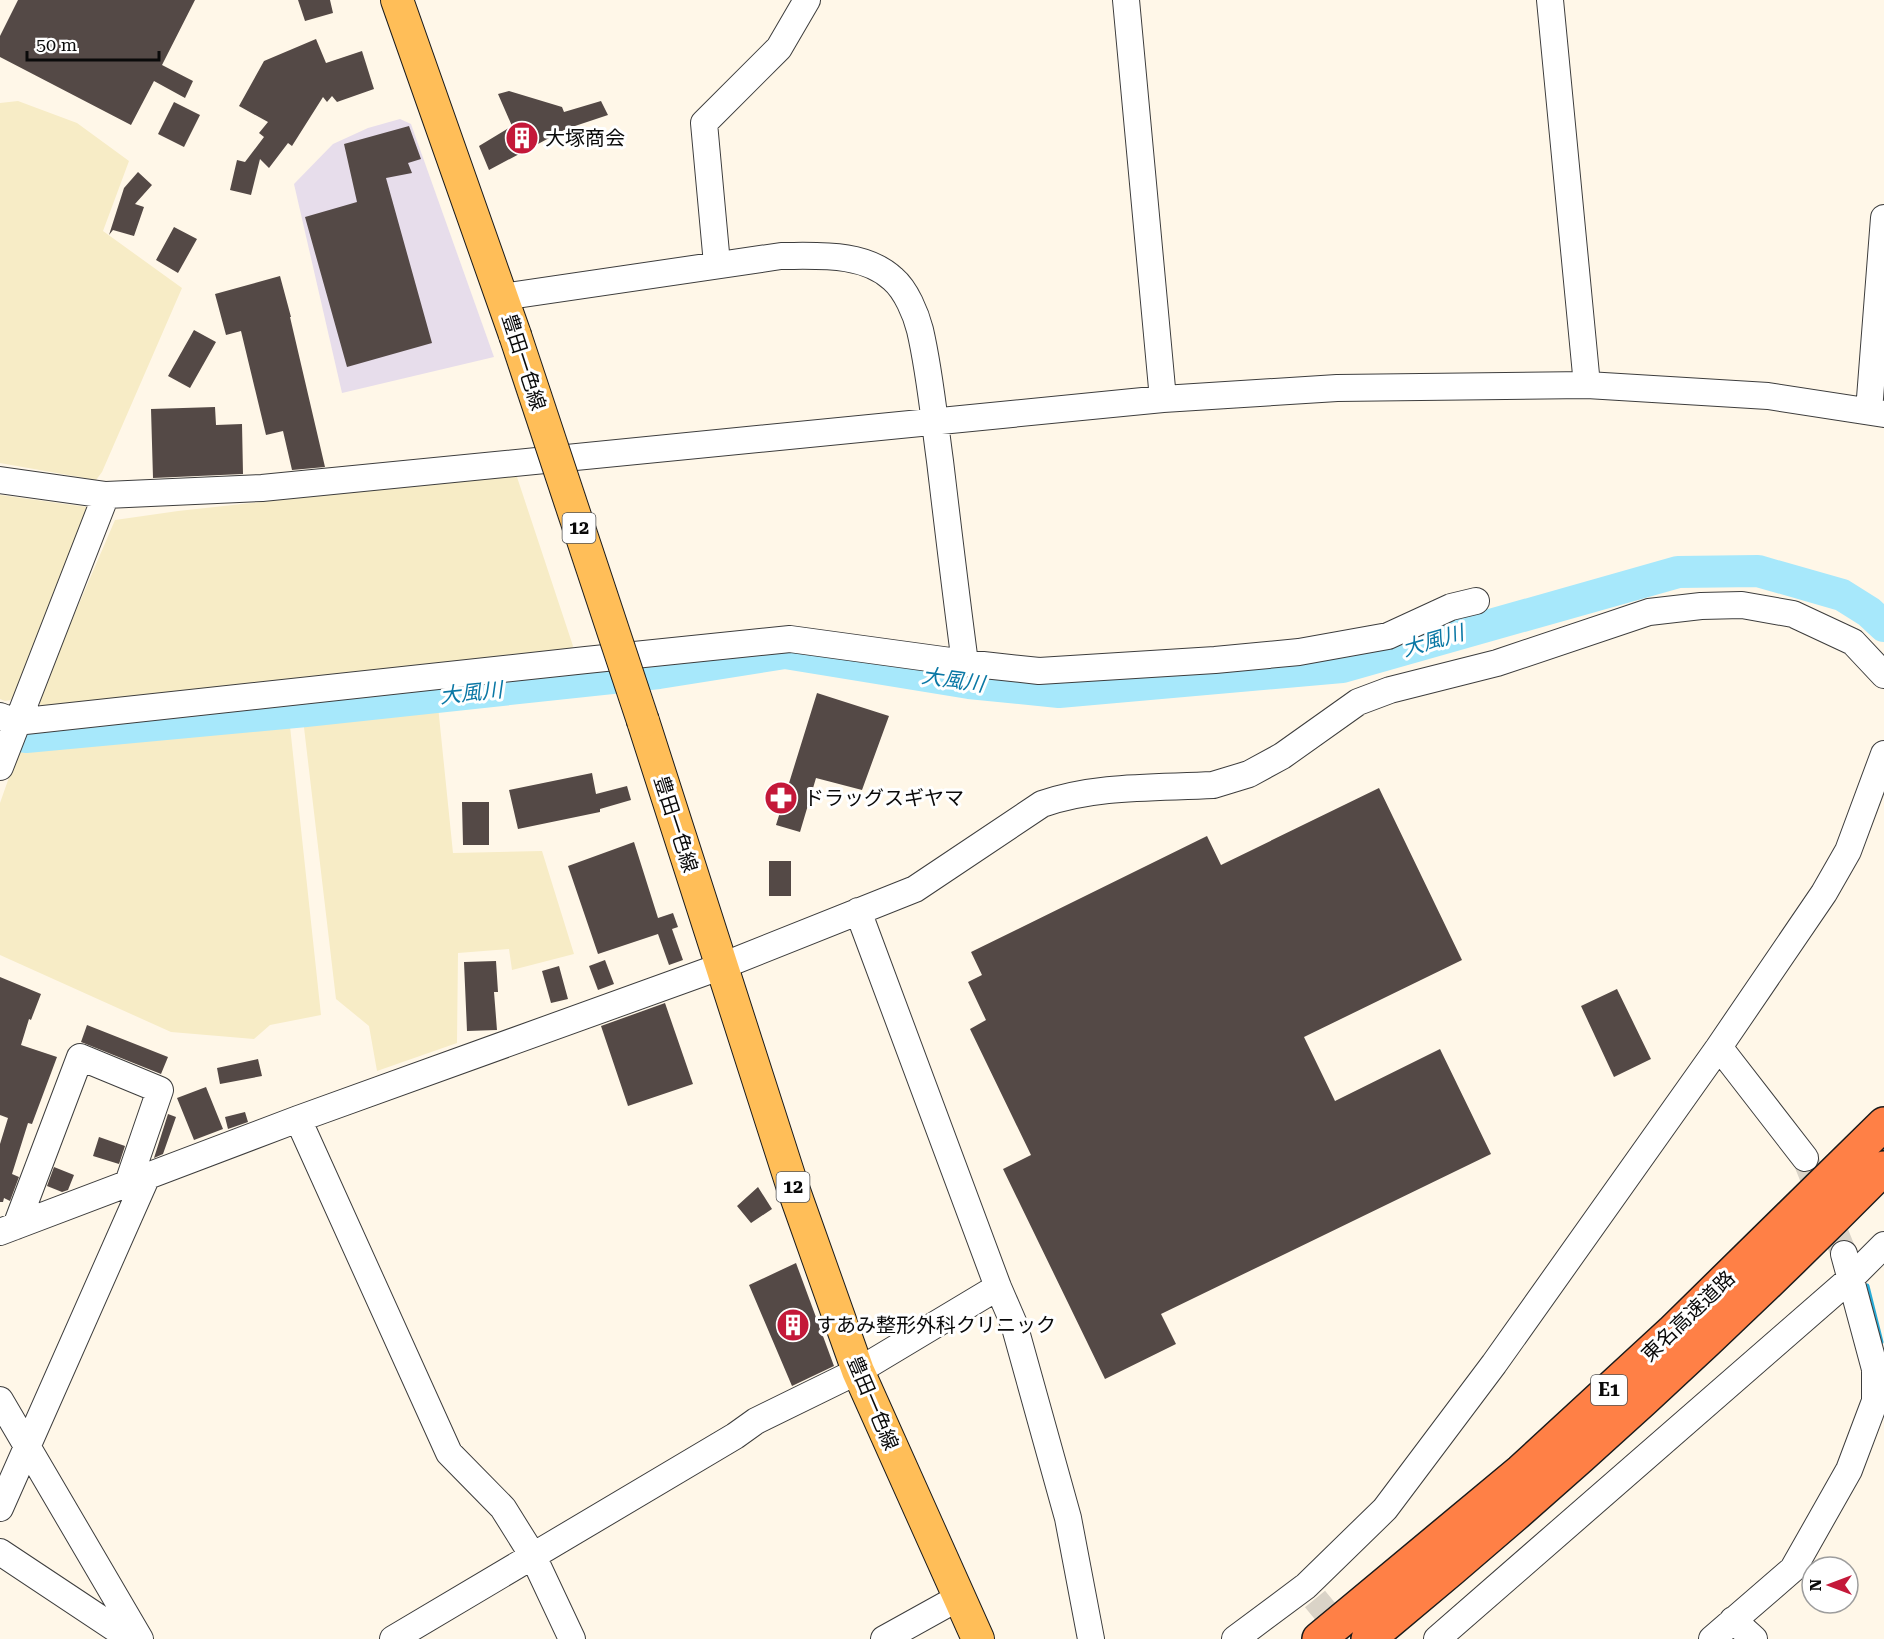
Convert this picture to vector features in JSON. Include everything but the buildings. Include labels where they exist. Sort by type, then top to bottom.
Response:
[{"type":"highway","name":"東名高速道路","points":[[1319,1639],[1521,1471],[1672,1332],[1884,1124]]},
{"type":"highway","name":"東名高速道路","points":[[1368,1639],[1540,1494],[1706,1342],[1884,1168]]},
{"type":"main road","name":"豊田一色線","points":[[397,0],[515,335],[643,721],[792,1185],[858,1371],[978,1639]]},
{"type":"street","points":[[717,264],[704,123],[779,48],[807,0]]},
{"type":"street","points":[[1126,0],[1162,399]]},
{"type":"street","points":[[1550,0],[1587,385]]},
{"type":"street","points":[[0,480],[106,495],[262,488],[1162,399],[1337,388],[1587,385],[1768,396],[1876,413],[1884,218]]},
{"type":"street","points":[[502,297],[781,256],[822,255],[848,258],[868,263],[884,271],[903,290],[920,329],[935,422],[965,663]]},
{"type":"street","points":[[0,767],[8,719],[106,495]]},
{"type":"street","points":[[8,719],[790,639],[1039,671],[1215,660],[1299,652],[1388,636],[1451,607],[1476,601]]},
{"type":"street","points":[[8,1229],[298,1119],[722,966],[915,889],[1042,804],[1066,796],[1093,791],[1213,785],[1232,780],[1249,774],[1282,756],[1358,702],[1390,690],[1497,663],[1648,612],[1701,606],[1742,605],[1793,614],[1853,642],[1884,675]]},
{"type":"street","points":[[1235,1639],[1311,1592],[1385,1509],[1494,1364],[1719,1047],[1824,893],[1848,851],[1884,754]]},
{"type":"street","points":[[858,911],[998,1287],[1014,1324],[1068,1518],[1091,1639]]},
{"type":"street","points":[[1719,1047],[1805,1158]]},
{"type":"street","points":[[0,1508],[137,1180],[160,1090],[80,1057],[8,1229]]},
{"type":"street","points":[[298,1119],[449,1453],[503,1508],[533,1556],[572,1639]]},
{"type":"street","points":[[1437,1639],[1850,1279],[1884,1245]]},
{"type":"street","points":[[1712,1639],[1793,1569],[1849,1470],[1880,1403],[1875,1368],[1844,1254]]},
{"type":"street","points":[[393,1639],[735,1436],[756,1421],[858,1371],[998,1287]]},
{"type":"street","points":[[0,1400],[140,1639]]},
{"type":"street","points":[[0,1552],[131,1639]]},
{"type":"street","points":[[884,1639],[958,1598]]},
{"type":"street","points":[[1733,1620],[1754,1639]]},
{"type":"shaded area","points":[[18,101],[77,123],[129,161],[103,231],[182,288],[102,472],[96,480],[0,463],[0,103]]},
{"type":"shaded area","points":[[400,119],[411,124],[494,357],[342,393],[294,184],[333,144],[368,128]]},
{"type":"shaded area","points":[[516,474],[573,646],[571,650],[43,711],[38,699],[115,520]]},
{"type":"shaded area","points":[[0,495],[87,507],[89,517],[17,699],[5,701],[0,699]]},
{"type":"shaded area","points":[[438,706],[453,853],[542,851],[574,954],[512,970],[509,949],[458,953],[457,1043],[377,1071],[369,1026],[336,999],[303,719]]},
{"type":"shaded area","points":[[289,717],[321,1015],[270,1025],[254,1039],[171,1032],[0,955],[0,803],[20,746]]},
{"type":"waterway","name":"大風川","points":[[0,733],[26,737],[306,711],[659,673],[785,653],[969,683],[1059,692],[1342,667],[1678,572],[1758,571],[1842,595],[1869,612],[1884,626]]},
{"type":"waterway","points":[[1867,1286],[1881,1342]]},
{"type":"tunnel","points":[[1805,1158],[1844,1254]]},
{"type":"tunnel","points":[[1315,1599],[1348,1639]]},
{"type":"place","name":"大塚商会","points":[[522,138]]},
{"type":"place","name":"ドラッグスギヤマ","points":[[781,798]]},
{"type":"place","name":"すあみ整形外科クリニック","points":[[793,1325]]}]
